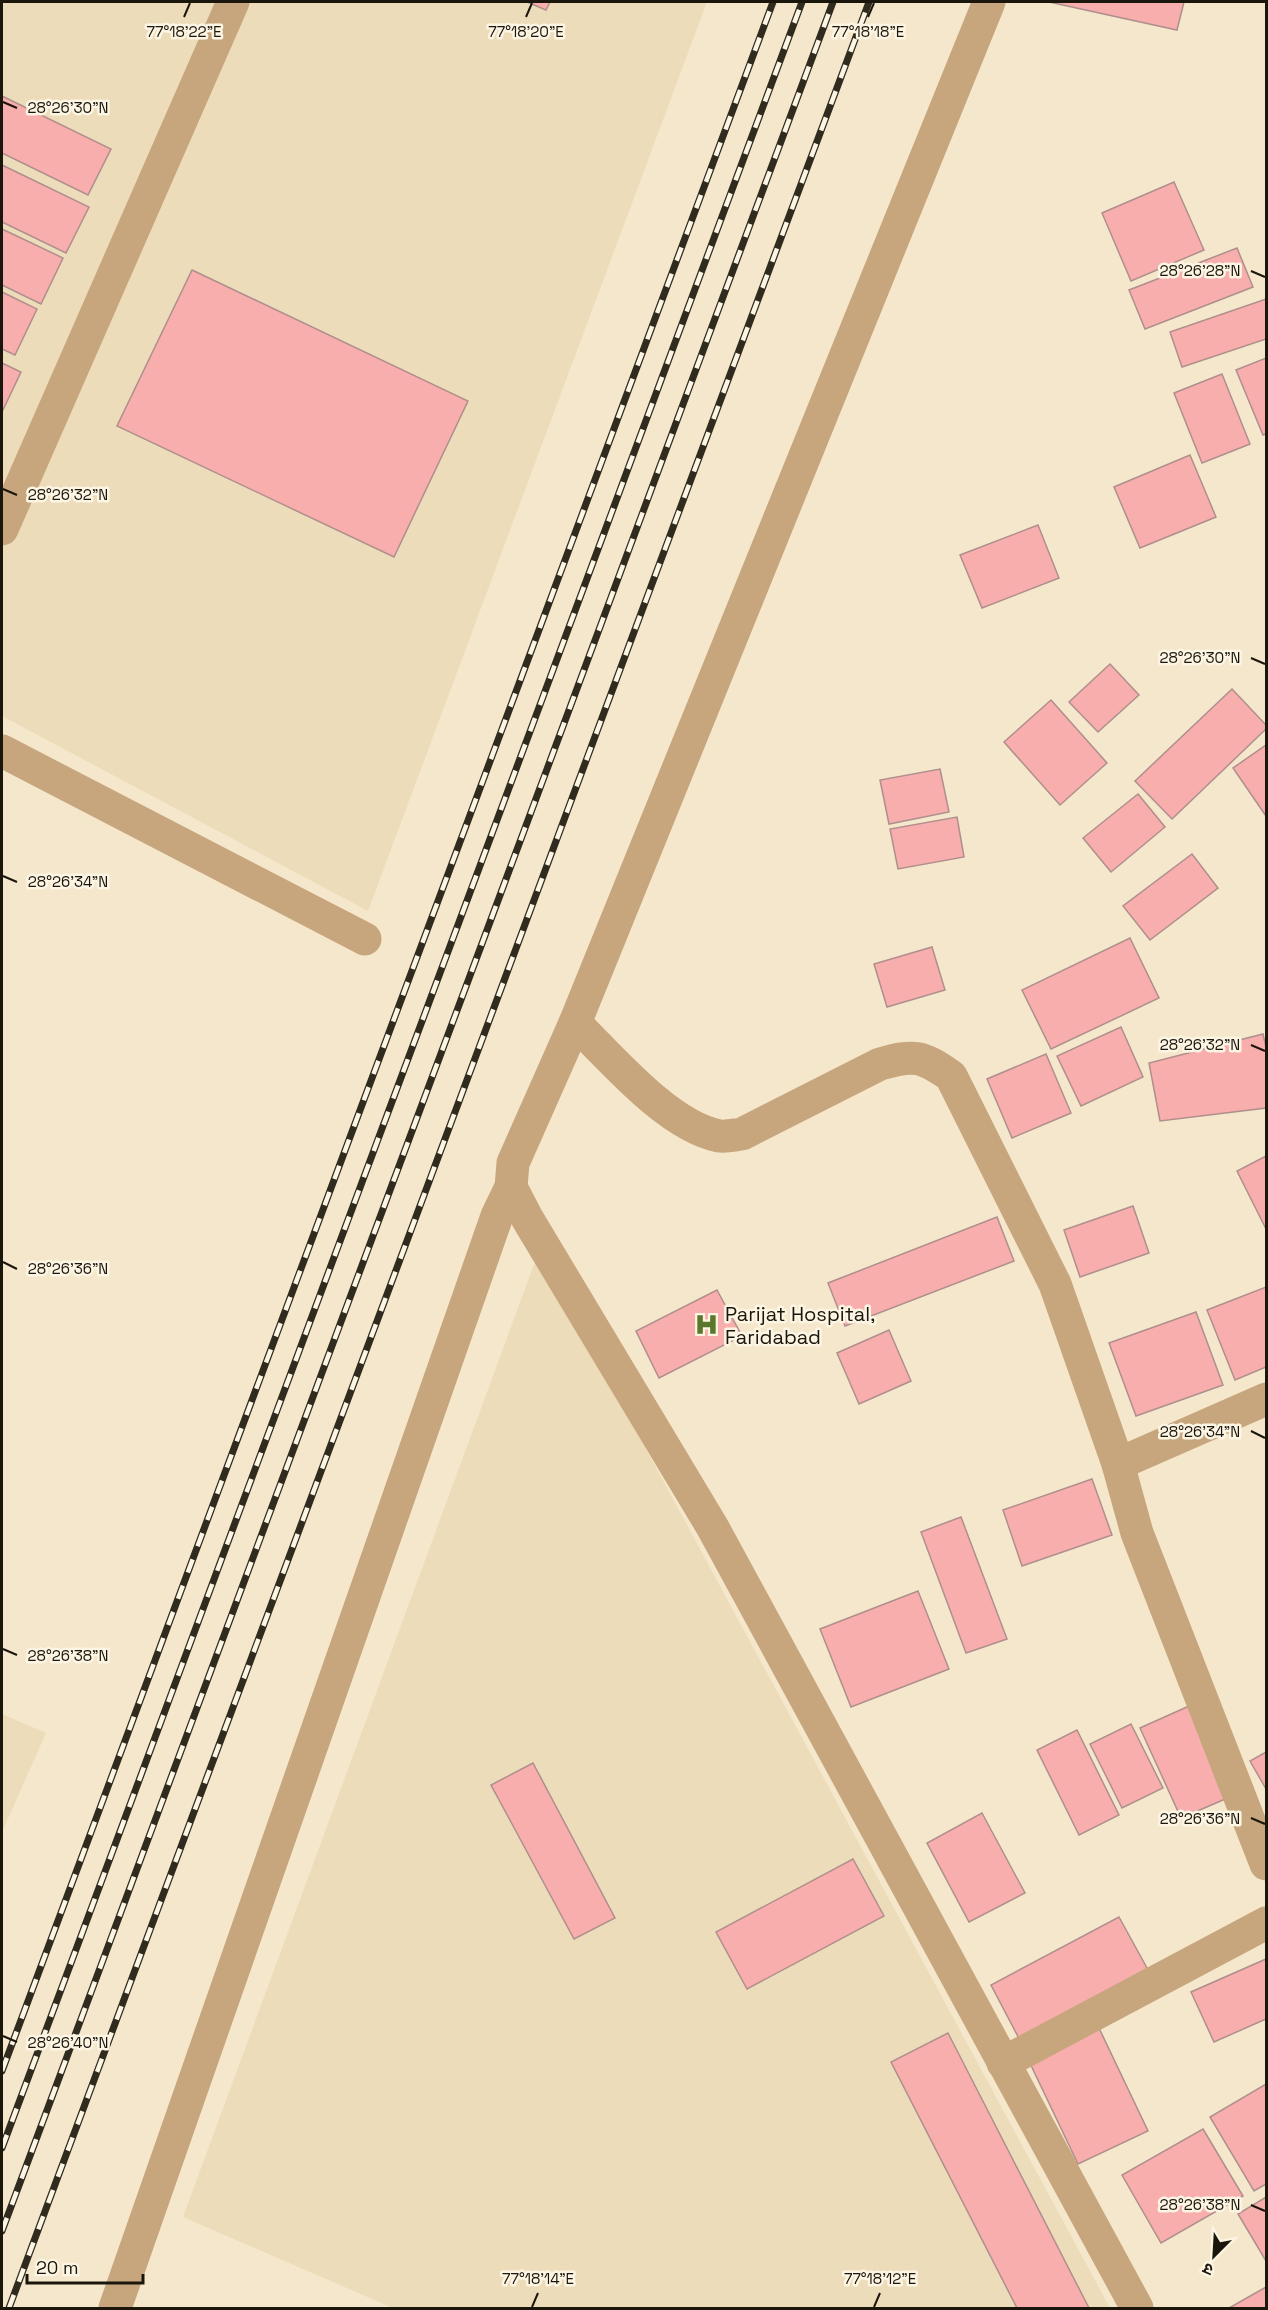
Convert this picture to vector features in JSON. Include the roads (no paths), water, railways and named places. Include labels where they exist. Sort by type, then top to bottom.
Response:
[{"type":"street","points":[[2,529],[233,2]]},
{"type":"street","points":[[115,2308],[489,1239],[511,1187],[513,1162],[575,1023],[989,2]]},
{"type":"street","points":[[2,751],[365,939]]},
{"type":"street","points":[[575,1023],[660,1106],[697,1129],[721,1136],[742,1134],[880,1064],[902,1058],[928,1060],[951,1076],[1055,1284],[1118,1464],[1137,1533],[1266,1864]]},
{"type":"street","points":[[511,1187],[527,1218],[713,1528],[1137,2308]]},
{"type":"street","points":[[1118,1464],[1266,1399]]},
{"type":"street","points":[[1003,2063],[1266,1923]]},
{"type":"railway","points":[[2,2071],[773,2]]},
{"type":"railway","points":[[2,2148],[802,2]]},
{"type":"railway","points":[[2,2231],[833,2]]},
{"type":"railway","points":[[9,2308],[869,2]]},
{"type":"place","name":"Parijat Hospital, Faridabad","points":[[707,1325]]}]
